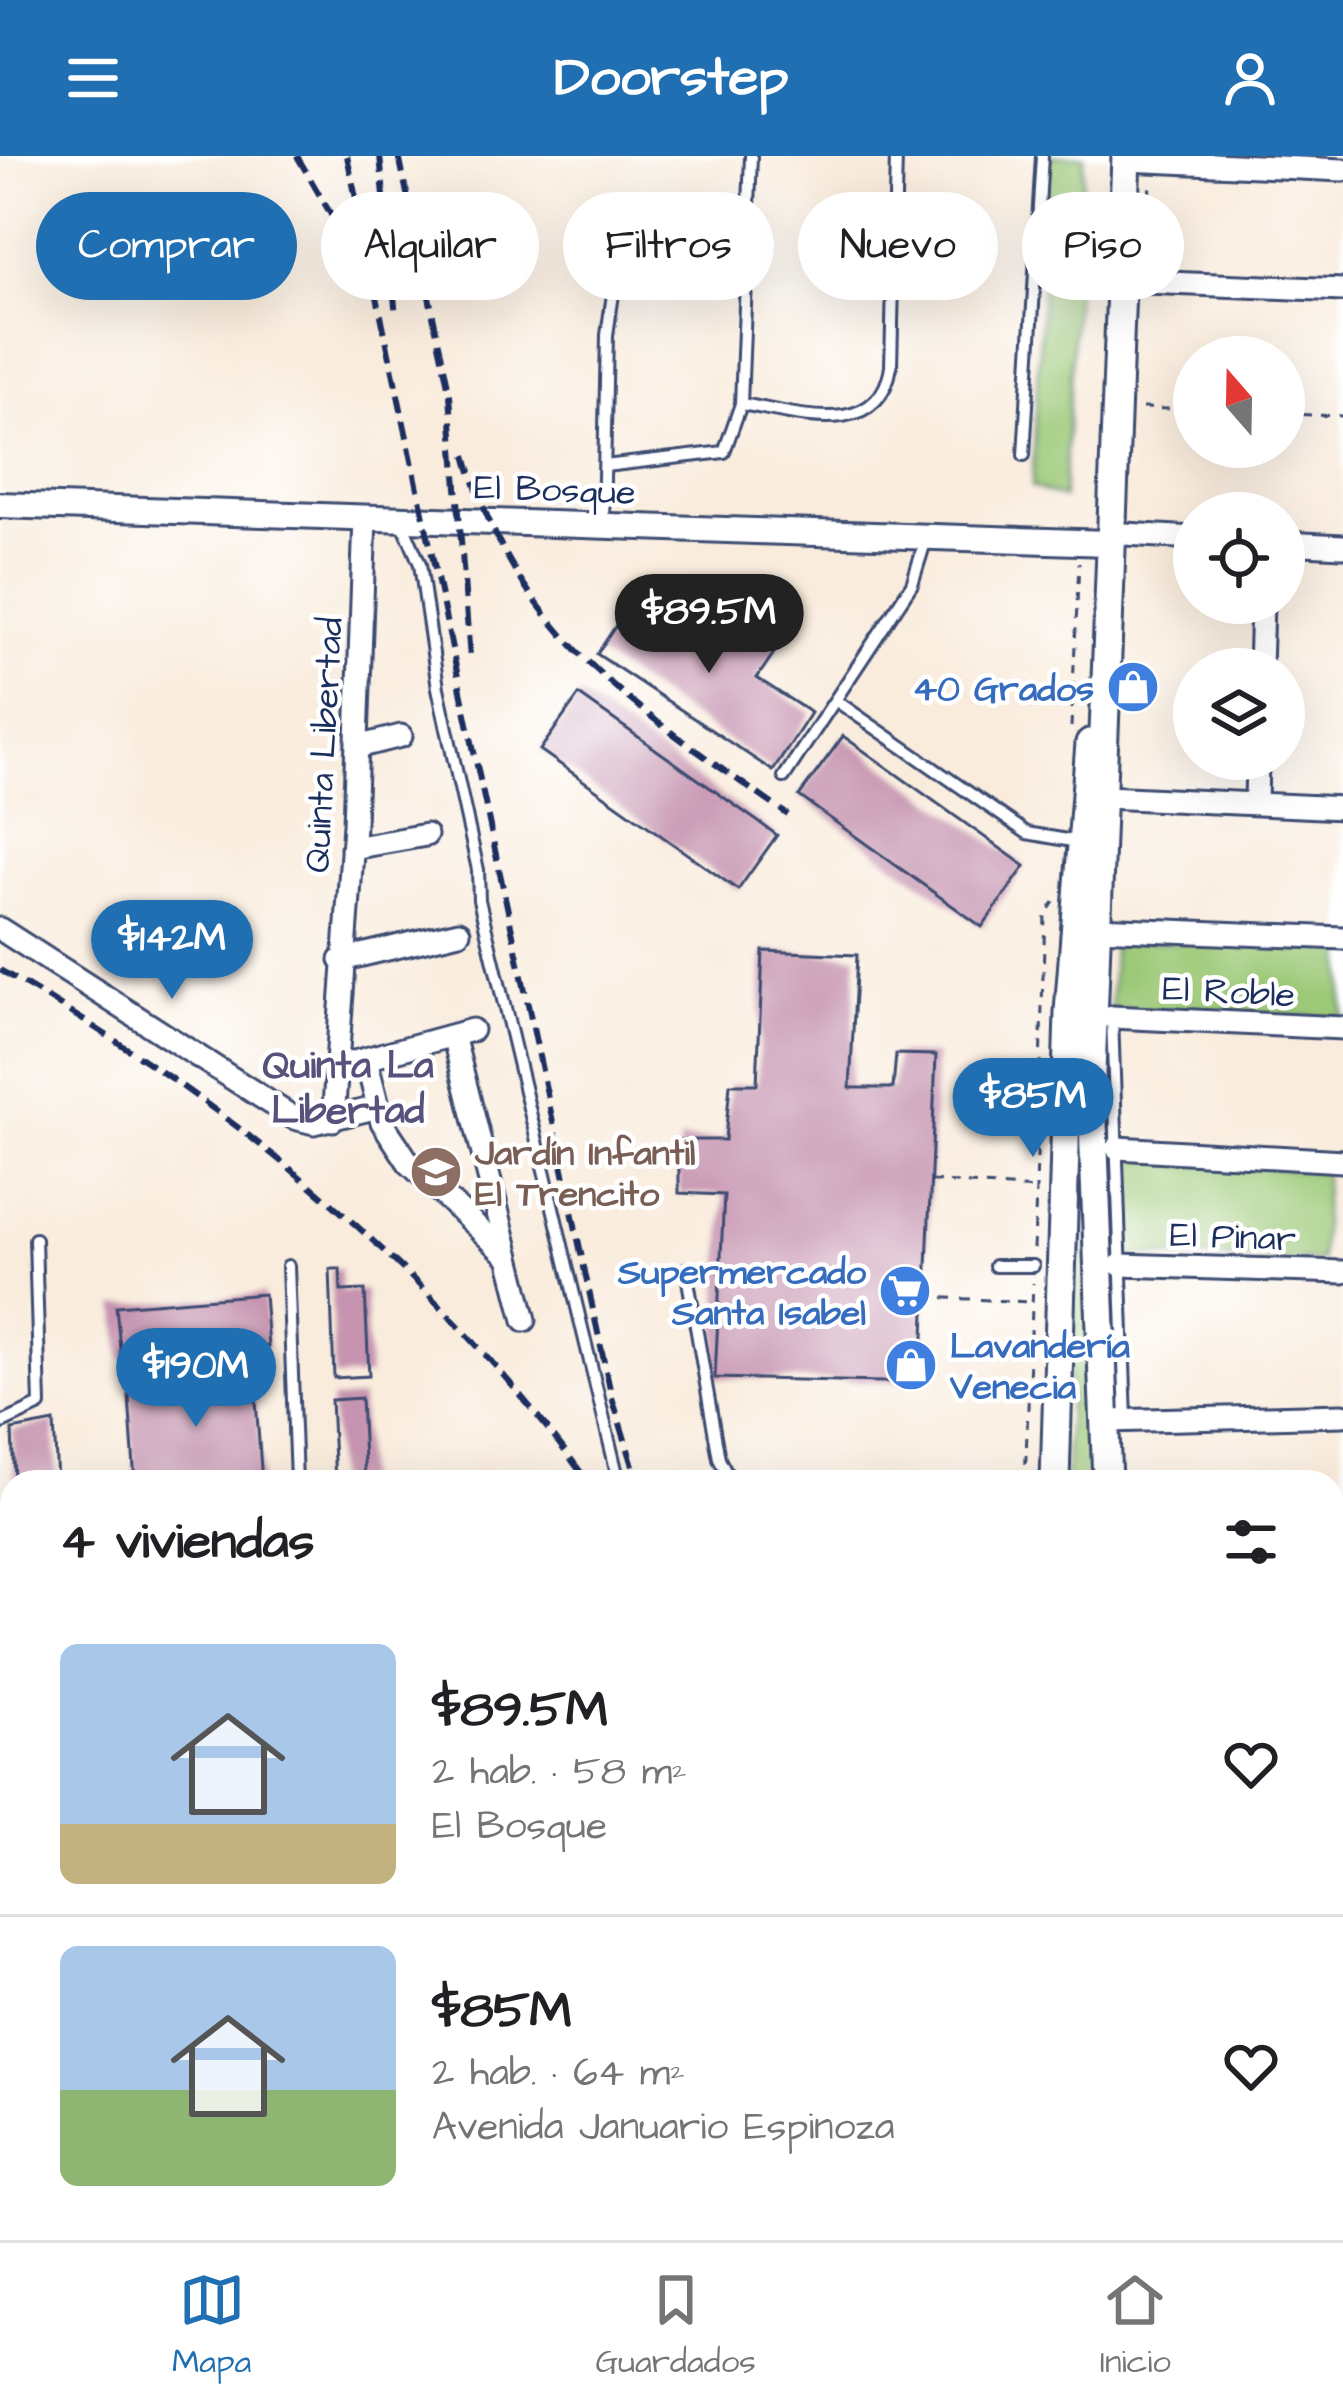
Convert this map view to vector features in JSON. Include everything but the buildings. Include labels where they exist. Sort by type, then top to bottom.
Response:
[{"type":"main road","points":[[1124,192],[1126,158]]},
{"type":"main road","points":[[1107,1470],[1116,1421],[1091,1073],[1118,300]]},
{"type":"main road","points":[[1055,1470],[1075,902],[1105,641]]},
{"type":"street","points":[[1126,158],[1343,170]]},
{"type":"street","points":[[1184,284],[1343,290]]},
{"type":"street","name":"El Bosque","points":[[0,505],[1108,542]]},
{"type":"street","name":"Quinta Libertad","points":[[333,1120],[352,848],[364,518]]},
{"type":"street","points":[[1108,542],[1173,539]]},
{"type":"street","points":[[1305,544],[1343,546]]},
{"type":"street","points":[[357,747],[401,736]]},
{"type":"street","points":[[1256,804],[1257,780]]},
{"type":"street","points":[[1104,797],[1343,808]]},
{"type":"street","points":[[352,848],[426,835]]},
{"type":"street","points":[[1097,928],[1343,938]]},
{"type":"street","points":[[0,929],[294,1118],[333,1120],[378,1107]]},
{"type":"street","points":[[341,960],[459,932]]},
{"type":"street","name":"El Roble","points":[[1112,1017],[1343,1028]]},
{"type":"street","points":[[336,1066],[463,1032],[525,1320]]},
{"type":"street","points":[[366,1059],[378,1107],[410,1163],[509,1256]]},
{"type":"street","points":[[1117,1148],[1343,1161]]},
{"type":"street","name":"El Pinar","points":[[1120,1264],[1343,1272]]},
{"type":"street","points":[[1116,1421],[1343,1414]]},
{"type":"lane","points":[[605,466],[724,452],[741,404],[751,156]]},
{"type":"lane","points":[[741,404],[845,418],[867,409],[881,394],[891,367],[896,156]]},
{"type":"lane","points":[[1024,454],[1042,156]]},
{"type":"lane","points":[[603,526],[607,335],[612,300]]},
{"type":"lane","points":[[400,519],[420,564],[438,688],[478,870],[479,900],[617,1470]]},
{"type":"lane","points":[[784,777],[912,584],[927,537]]},
{"type":"lane","points":[[836,700],[1027,833],[1079,842]]},
{"type":"lane","points":[[1112,1017],[1120,1264],[1116,1421]]},
{"type":"lane","points":[[1069,1030],[1091,1073]]},
{"type":"lane","points":[[0,1424],[40,1405],[35,1239]]},
{"type":"lane","points":[[288,1266],[296,1470]]},
{"type":"lane","points":[[995,1266],[1034,1266]]},
{"type":"lane","points":[[686,1269],[723,1470]]},
{"type":"path","points":[[1114,407],[1173,409]]},
{"type":"path","points":[[1305,415],[1343,416]]},
{"type":"path","points":[[1070,741],[1079,551],[1108,542]]},
{"type":"path","points":[[1025,1470],[1045,915],[1055,901],[1075,902]]},
{"type":"path","points":[[931,1181],[1035,1189]]},
{"type":"path","points":[[926,1297],[1032,1303]]},
{"type":"green space","points":[[1049,156],[1084,156],[1082,192],[1047,192]]},
{"type":"green space","points":[[1042,300],[1075,300],[1063,498],[1032,487]]},
{"type":"green space","points":[[1113,940],[1343,949],[1343,1017],[1111,1009]]},
{"type":"green space","points":[[1074,1141],[1082,1164],[1094,1470],[1066,1470]]},
{"type":"green space","points":[[1133,1158],[1325,1172],[1321,1261],[1129,1255]]},
{"type":"railway","points":[[297,156],[321,197]]},
{"type":"railway","points":[[347,156],[611,1394],[634,1470]]},
{"type":"railway","points":[[380,156],[396,316]]},
{"type":"railway","points":[[399,156],[450,395],[470,659]]},
{"type":"railway","points":[[466,455],[488,519],[517,574],[552,622],[636,704],[788,815]]},
{"type":"railway","points":[[0,970],[166,1075],[321,1195],[463,1330],[579,1470]]},
{"type":"place","name":"40 Grados","points":[[1133,687]]},
{"type":"place","name":"Jardín Infantil El Trencito","points":[[436,1172]]},
{"type":"place","name":"Supermercado Santa Isabel","points":[[905,1291]]},
{"type":"place","name":"Lavandería Venecia","points":[[911,1365]]},
{"type":"district","name":"Quinta La Libertad","points":[[348,1086]]}]
